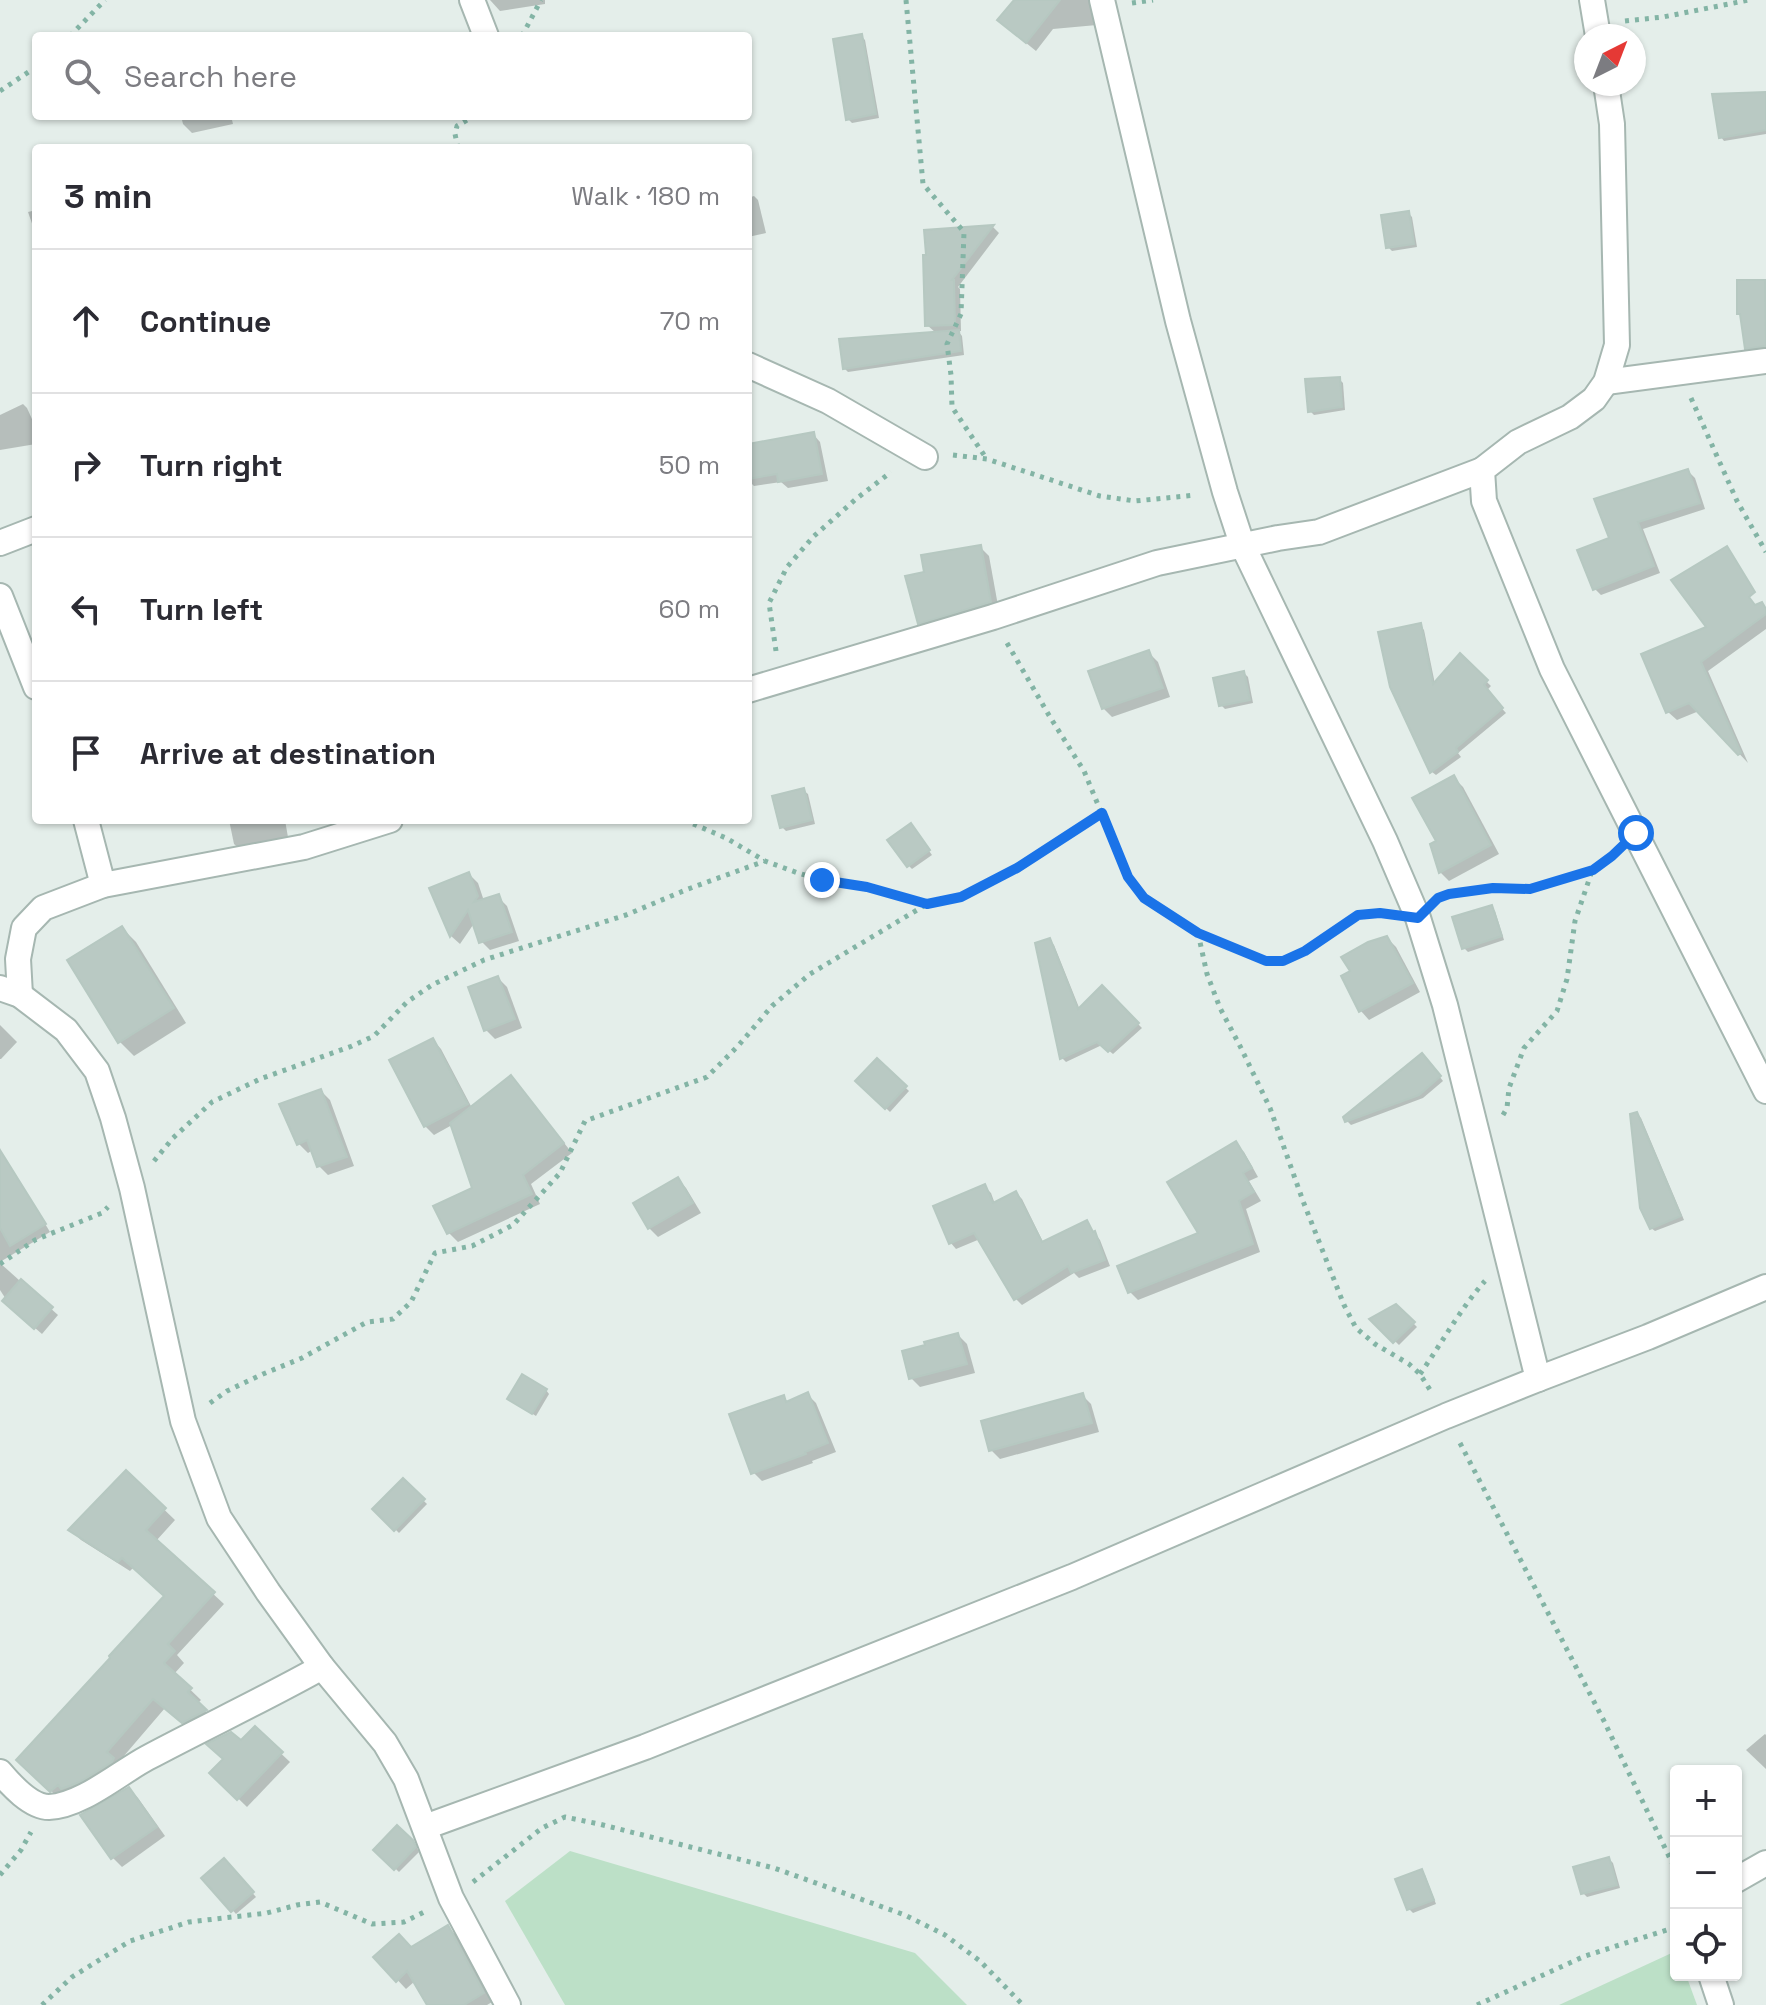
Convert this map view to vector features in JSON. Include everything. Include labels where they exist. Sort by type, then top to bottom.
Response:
[{"type":"street","points":[[472,0],[484,32]]},
{"type":"street","points":[[1102,0],[1178,321],[1225,492],[1242,544],[1385,841],[1418,918],[1445,1005],[1538,1379]]},
{"type":"street","points":[[752,689],[993,617],[1157,563],[1242,544],[1319,532],[1482,470],[1518,442],[1570,417],[1594,399],[1606,382],[1617,345],[1612,124],[1608,96]]},
{"type":"street","points":[[1606,382],[1766,361]]},
{"type":"street","points":[[752,367],[828,401],[925,457]]},
{"type":"street","points":[[1482,470],[1484,501],[1552,669],[1766,1091]]},
{"type":"street","points":[[0,543],[32,531]]},
{"type":"street","points":[[0,596],[32,677]]},
{"type":"street","points":[[87,824],[103,885]]},
{"type":"street","points":[[377,824],[304,847],[103,885],[43,908],[24,928],[10,991],[66,1030],[97,1071],[132,1188],[183,1421],[219,1518],[322,1667],[385,1743],[406,1779],[451,1898],[508,2005]]},
{"type":"street","points":[[425,1827],[645,1747],[1057,1583],[1446,1416],[1766,1287]]},
{"type":"street","points":[[0,1772],[19,1793],[45,1807],[71,1804],[143,1760],[322,1667]]},
{"type":"street","points":[[1742,1877],[1766,1863]]},
{"type":"street","points":[[1713,1981],[1721,2005]]},
{"type":"path","points":[[74,32],[105,0]]},
{"type":"path","points":[[524,32],[541,0]]},
{"type":"path","points":[[906,0],[923,184],[964,232],[961,314],[947,344],[952,407],[987,459]]},
{"type":"path","points":[[1596,20],[1663,17],[1749,0]]},
{"type":"path","points":[[0,91],[32,70]]},
{"type":"path","points":[[457,144],[457,126],[467,120]]},
{"type":"path","points":[[1680,371],[1737,501],[1766,552]]},
{"type":"path","points":[[776,655],[769,603],[787,567],[814,536],[856,499],[891,472],[925,457],[949,455],[987,459],[1100,496],[1135,501],[1225,492]]},
{"type":"path","points":[[993,617],[1084,771],[1128,877],[1144,898],[1198,933],[1266,961],[1283,961],[1305,951],[1358,915],[1380,913],[1418,918],[1438,898],[1449,894],[1493,888],[1530,889],[1593,870],[1636,833]]},
{"type":"path","points":[[183,1421],[227,1391],[302,1358],[367,1322],[393,1319],[411,1302],[435,1253],[472,1246],[513,1225],[560,1173],[585,1121],[707,1077],[772,1006],[810,974],[927,904],[961,897],[1003,876],[1102,813]]},
{"type":"path","points":[[693,824],[726,838],[765,861],[810,876],[867,887],[927,904]]},
{"type":"path","points":[[0,1264],[35,1240],[102,1213],[132,1188],[173,1138],[212,1102],[260,1079],[310,1063],[374,1036],[407,1002],[432,985],[484,960],[626,915],[765,861]]},
{"type":"path","points":[[1501,1118],[1507,1108],[1509,1088],[1524,1048],[1557,1011],[1567,979],[1575,921],[1593,870]]},
{"type":"path","points":[[1198,933],[1207,974],[1220,1008],[1270,1108],[1344,1305],[1356,1328],[1420,1374],[1446,1416],[1604,1721],[1670,1858]]},
{"type":"path","points":[[1420,1374],[1487,1278]]},
{"type":"path","points":[[0,1875],[21,1850],[45,1807]]},
{"type":"path","points":[[42,2005],[72,1977],[130,1941],[189,1922],[267,1913],[320,1902],[372,1924],[404,1922],[451,1898],[542,1828],[565,1817],[774,1868],[905,1915],[945,1935],[980,1961],[1023,2005]]},
{"type":"path","points":[[1477,2005],[1585,1956],[1670,1929]]},
{"type":"green space","points":[[570,1851],[915,1953],[967,2005],[565,2005],[505,1901]]},
{"type":"green space","points":[[1670,1954],[1670,1981],[1688,1981],[1697,2005],[1559,2005]]},
{"type":"building","points":[[1014,0],[1060,0],[1026,43],[997,20]]},
{"type":"building","points":[[862,34],[876,114],[846,120],[833,39]]},
{"type":"building","points":[[1766,92],[1766,130],[1719,138],[1712,94]]},
{"type":"building","points":[[1409,211],[1414,244],[1386,248],[1381,215]]},
{"type":"building","points":[[994,225],[952,280],[955,325],[925,326],[924,230]]},
{"type":"building","points":[[1737,280],[1765,280],[1766,346],[1745,349],[1740,314],[1737,314]]},
{"type":"building","points":[[959,330],[961,351],[843,369],[839,339]]},
{"type":"building","points":[[1340,377],[1342,407],[1308,412],[1305,379]]},
{"type":"building","points":[[814,432],[822,474],[778,482],[777,474],[752,478],[752,443]]},
{"type":"building","points":[[1688,469],[1700,503],[1638,522],[1654,566],[1593,590],[1577,550],[1609,538],[1594,499]]},
{"type":"building","points":[[981,545],[991,602],[918,624],[905,576],[924,572],[921,555]]},
{"type":"building","points":[[1727,546],[1755,592],[1749,597],[1755,605],[1762,602],[1766,609],[1766,614],[1701,662],[1741,753],[1738,755],[1689,703],[1666,713],[1641,654],[1706,627],[1671,580]]},
{"type":"building","points":[[1421,623],[1433,684],[1460,653],[1488,680],[1484,685],[1503,708],[1456,748],[1458,752],[1430,773],[1390,687],[1378,632]]},
{"type":"building","points":[[1149,650],[1163,688],[1102,709],[1088,671]]},
{"type":"building","points":[[1244,671],[1250,700],[1219,706],[1213,678]]},
{"type":"building","points":[[1454,775],[1491,845],[1439,873],[1430,844],[1436,841],[1412,798]]},
{"type":"building","points":[[804,788],[812,820],[780,828],[772,796]]},
{"type":"building","points":[[911,823],[930,850],[907,867],[887,840]]},
{"type":"building","points":[[469,872],[478,896],[474,902],[499,894],[512,932],[479,943],[468,910],[450,937],[429,888]]},
{"type":"building","points":[[1492,905],[1502,936],[1462,949],[1452,917]]},
{"type":"building","points":[[122,926],[174,1008],[118,1043],[67,960]]},
{"type":"building","points":[[1387,936],[1413,983],[1359,1012],[1341,976],[1350,971],[1341,957],[1368,942]]},
{"type":"building","points":[[1050,938],[1078,1009],[1102,985],[1139,1023],[1108,1052],[1097,1042],[1060,1059],[1035,943]]},
{"type":"building","points":[[498,976],[515,1019],[484,1031],[468,987]]},
{"type":"building","points":[[433,1038],[468,1104],[424,1127],[389,1060]]},
{"type":"building","points":[[1422,1053],[1441,1076],[1419,1095],[1345,1122],[1343,1117]]},
{"type":"building","points":[[877,1058],[907,1086],[885,1109],[855,1081]]},
{"type":"building","points":[[511,1075],[564,1143],[523,1175],[532,1194],[447,1234],[433,1206],[472,1188],[450,1123]]},
{"type":"building","points":[[321,1089],[347,1157],[317,1167],[307,1140],[297,1145],[279,1104]]},
{"type":"building","points":[[1637,1112],[1681,1216],[1650,1229],[1640,1208],[1630,1114]]},
{"type":"building","points":[[1236,1141],[1252,1168],[1243,1173],[1254,1192],[1239,1201],[1253,1244],[1128,1293],[1117,1266],[1198,1233],[1167,1182]]},
{"type":"building","points":[[0,1150],[46,1224],[10,1246],[0,1228]]},
{"type":"building","points":[[678,1177],[693,1203],[648,1229],[633,1203]]},
{"type":"building","points":[[985,1184],[993,1203],[1016,1191],[1042,1242],[1087,1220],[1095,1231],[1105,1260],[1071,1273],[1068,1266],[1014,1300],[974,1233],[949,1244],[933,1206]]},
{"type":"building","points":[[21,1279],[53,1307],[34,1329],[2,1301]]},
{"type":"building","points":[[1396,1304],[1415,1322],[1393,1343],[1369,1319]]},
{"type":"building","points":[[958,1333],[967,1364],[909,1379],[902,1351]]},
{"type":"building","points":[[522,1374],[547,1389],[532,1414],[507,1399]]},
{"type":"building","points":[[808,1392],[828,1443],[751,1474],[729,1414],[784,1395],[786,1402]]},
{"type":"building","points":[[1083,1393],[1092,1423],[989,1451],[981,1421]]},
{"type":"building","points":[[126,1470],[166,1508],[146,1530],[215,1592],[168,1644],[175,1651],[164,1663],[192,1688],[188,1692],[207,1710],[182,1723],[153,1699],[107,1752],[114,1758],[112,1762],[80,1782],[61,1789],[58,1785],[50,1792],[16,1760],[164,1596],[122,1558],[118,1562],[68,1530]]},
{"type":"building","points":[[403,1478],[425,1499],[394,1531],[372,1509]]},
{"type":"building","points":[[255,1726],[283,1752],[237,1800],[209,1773],[223,1759],[206,1744],[231,1732],[241,1740]]},
{"type":"building","points":[[129,1787],[157,1827],[111,1859],[80,1815]]},
{"type":"building","points":[[397,1825],[416,1847],[394,1870],[373,1850]]},
{"type":"building","points":[[1609,1857],[1617,1885],[1581,1894],[1573,1867]]},
{"type":"building","points":[[224,1858],[254,1892],[231,1912],[201,1878]]},
{"type":"building","points":[[1422,1869],[1434,1900],[1407,1910],[1395,1879]]},
{"type":"building","points":[[448,1925],[484,1993],[464,2005],[427,2005],[407,1971],[396,1982],[373,1957],[399,1934],[411,1947]]},
{"type":"route","points":[[822,880],[867,887],[927,904],[961,897],[1017,868],[1102,813],[1128,877],[1144,898],[1198,933],[1266,961],[1283,961],[1305,951],[1358,915],[1380,913],[1418,918],[1438,898],[1449,894],[1493,888],[1530,889],[1593,870],[1636,833]]}]
